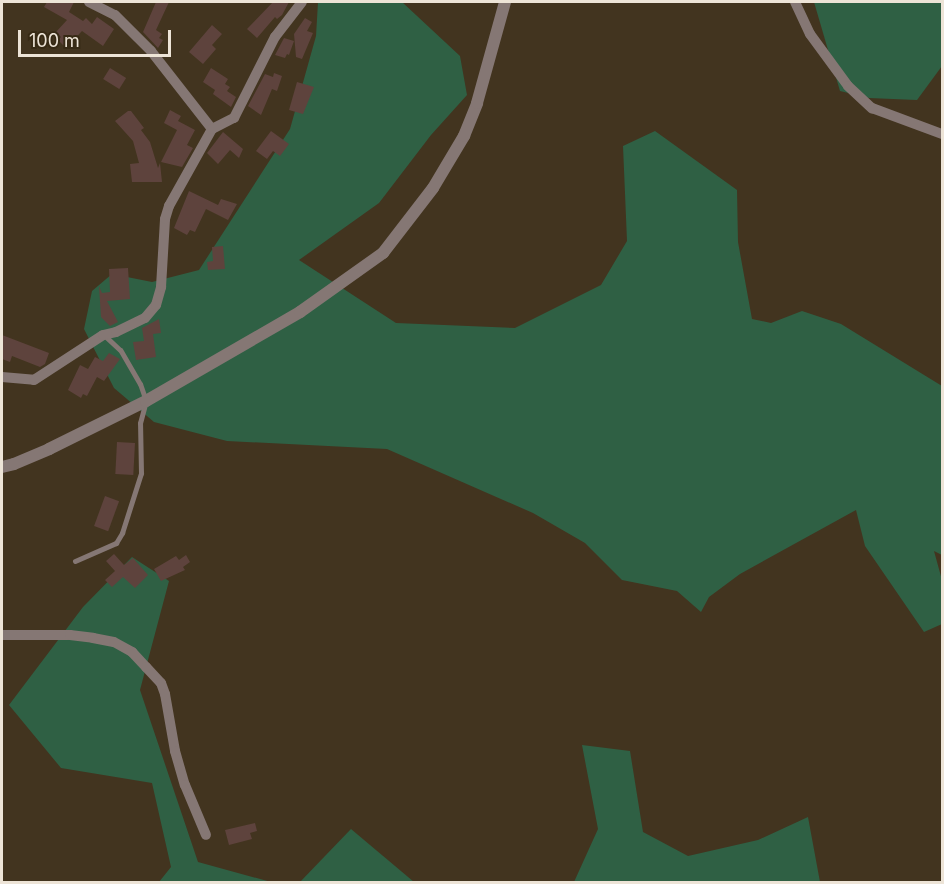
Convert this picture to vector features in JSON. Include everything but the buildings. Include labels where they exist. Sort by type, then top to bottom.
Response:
[{"type":"street","points":[[89,2],[115,15],[151,51],[212,129]]},
{"type":"street","points":[[2,377],[34,380],[103,335],[116,332],[145,318],[156,305],[161,287],[165,219],[168,206],[212,129],[234,118],[275,37],[302,2]]},
{"type":"street","points":[[2,467],[14,465],[49,449],[146,401],[300,312],[383,253],[433,188],[464,136],[477,103],[505,2]]},
{"type":"street","points":[[795,2],[810,34],[848,86],[872,108],[942,134]]},
{"type":"street","points":[[2,635],[93,638],[114,642],[139,659],[161,683],[185,785],[206,835]]},
{"type":"lane","points":[[75,561],[116,543],[122,533],[141,474],[140,423],[146,401],[141,384],[120,350],[103,335]]},
{"type":"green space","points":[[318,2],[402,2],[460,56],[467,95],[431,135],[379,203],[299,260],[396,323],[515,328],[601,285],[627,241],[623,146],[655,131],[737,190],[738,242],[752,319],[771,323],[802,311],[841,324],[942,386],[942,555],[934,551],[942,580],[942,624],[924,632],[865,546],[856,510],[740,574],[709,597],[701,612],[677,591],[622,580],[585,543],[533,513],[387,449],[227,441],[154,422],[114,388],[84,329],[92,291],[112,274],[152,282],[199,270],[290,129],[316,36]]},
{"type":"green space","points":[[814,2],[942,2],[942,66],[917,100],[869,98],[840,91]]},
{"type":"green space","points":[[132,557],[169,581],[140,690],[198,862],[271,882],[159,882],[171,867],[152,783],[61,768],[9,705],[83,607]]},
{"type":"green space","points":[[582,745],[630,751],[643,832],[688,856],[758,840],[808,817],[820,882],[574,882],[598,829]]},
{"type":"green space","points":[[351,829],[414,882],[300,882]]}]
